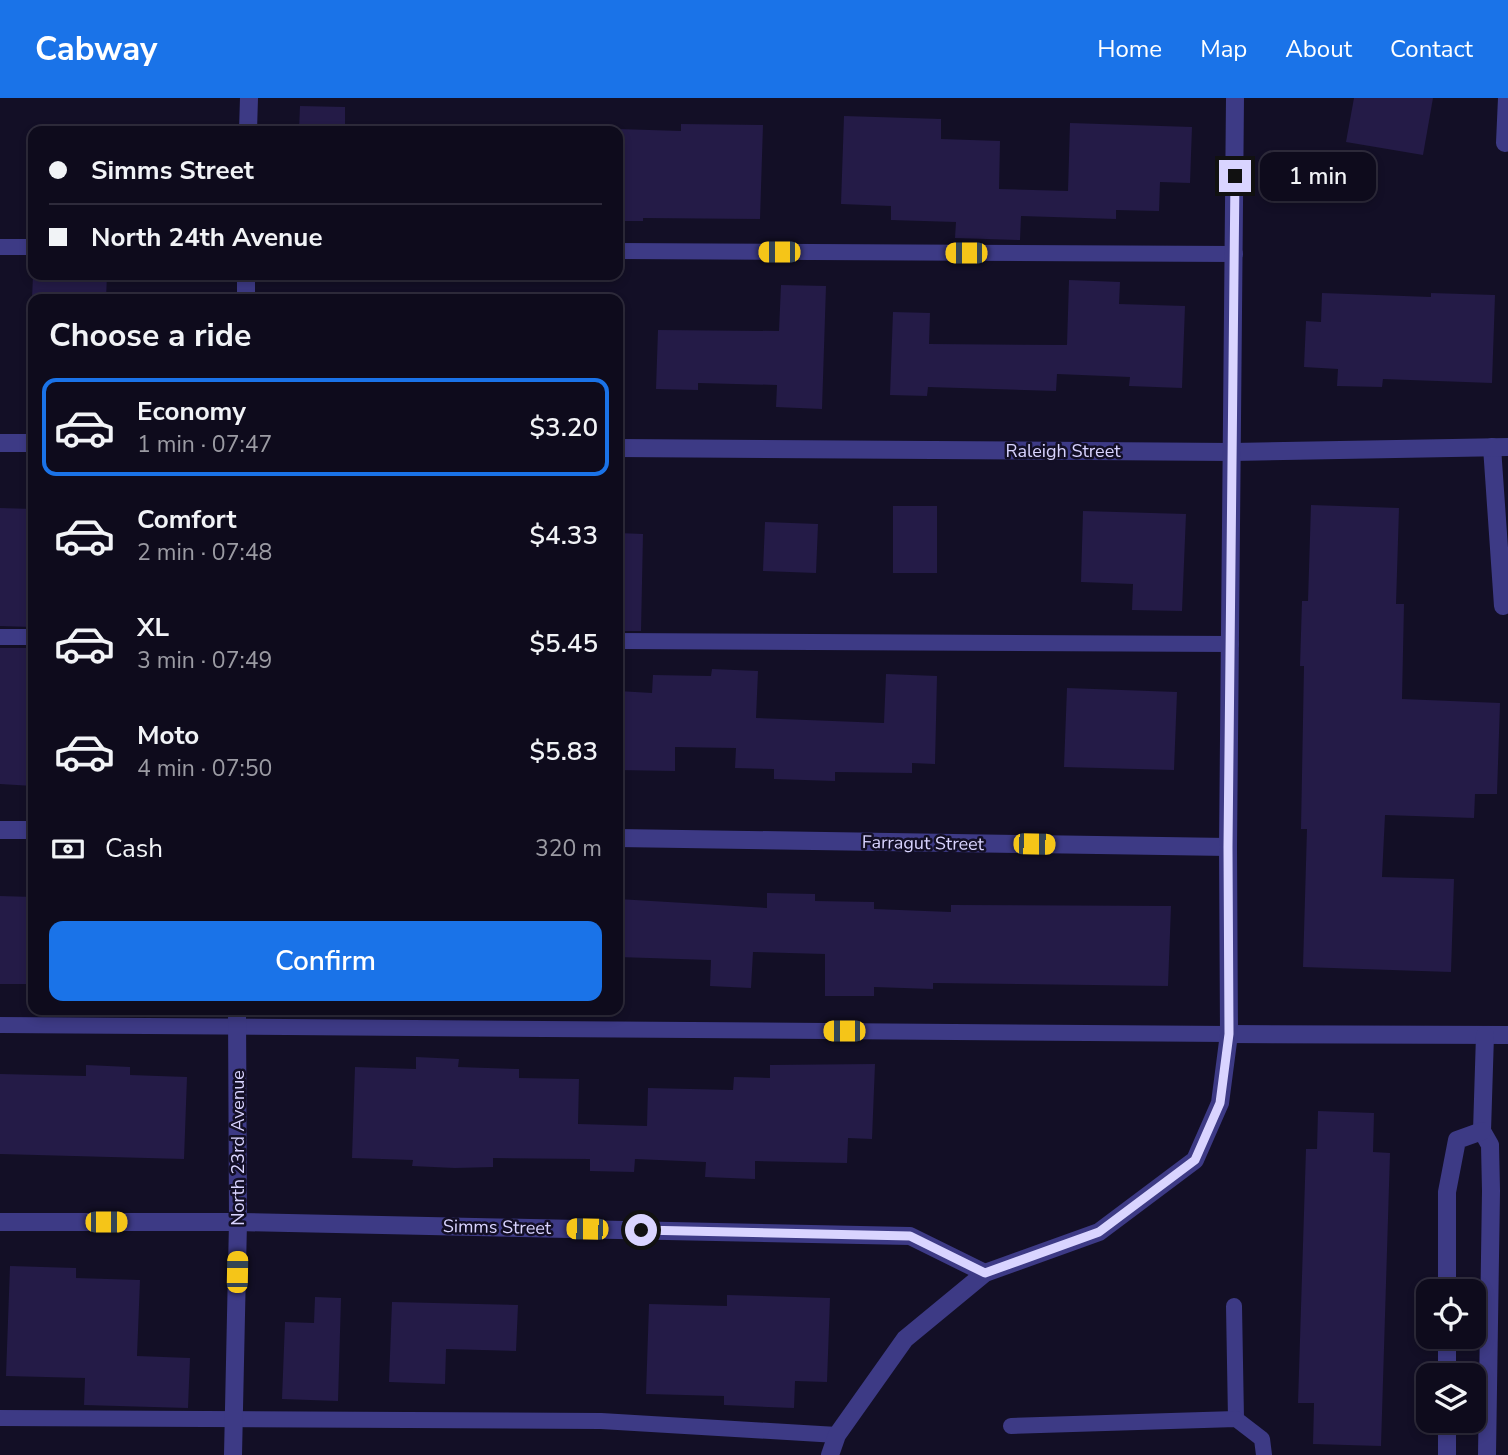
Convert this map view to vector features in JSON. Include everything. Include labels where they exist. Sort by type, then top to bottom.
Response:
[{"type":"street","points":[[248,126],[249,98]]},
{"type":"street","points":[[830,1455],[837,1434],[905,1339],[985,1273],[1099,1232],[1195,1160],[1220,1103],[1229,1034],[1228,847],[1235,98]]},
{"type":"street","points":[[1505,143],[1507,98]]},
{"type":"street","points":[[0,443],[28,443]]},
{"type":"street","points":[[1500,447],[1503,606]]},
{"type":"street","name":"Raleigh Street","points":[[623,448],[1233,452],[1500,447]]},
{"type":"street","points":[[0,830],[28,830]]},
{"type":"street","name":"Farragut Street","points":[[623,838],[1228,847]]},
{"type":"street","name":"North 23rd Avenue","points":[[233,1455],[238,1222],[237,1018]]},
{"type":"street","points":[[1229,1034],[1508,1035]]},
{"type":"street","points":[[1485,1035],[1482,1131],[1490,1145],[1487,1455]]},
{"type":"street","points":[[1447,1279],[1447,1192],[1457,1140],[1482,1131]]},
{"type":"street","name":"Simms Street","points":[[0,1222],[238,1222],[910,1236],[985,1273]]},
{"type":"street","points":[[1447,1433],[1447,1455]]},
{"type":"lane","points":[[0,247],[28,247]]},
{"type":"lane","points":[[623,251],[1235,254]]},
{"type":"lane","points":[[0,637],[28,637]]},
{"type":"lane","points":[[623,641],[1231,644]]},
{"type":"lane","points":[[0,1025],[237,1018],[1229,1034]]},
{"type":"lane","points":[[1234,1306],[1236,1419]]},
{"type":"lane","points":[[0,1418],[601,1422],[837,1434]]},
{"type":"lane","points":[[1011,1426],[1236,1419],[1262,1439],[1264,1455]]},
{"type":"building","points":[[1354,98],[1433,98],[1423,155],[1346,142]]},
{"type":"building","points":[[300,106],[345,107],[345,126],[299,126]]},
{"type":"building","points":[[844,116],[941,119],[941,139],[1000,141],[999,189],[1068,191],[1070,123],[1192,127],[1190,183],[1160,182],[1159,211],[1116,210],[1116,219],[1021,216],[1020,240],[955,238],[956,222],[891,220],[891,206],[841,204]]},
{"type":"building","points":[[681,124],[763,125],[760,219],[643,218],[643,221],[623,221],[623,129],[681,131]]},
{"type":"building","points":[[33,280],[107,280],[106,294],[32,294]]},
{"type":"building","points":[[1069,280],[1120,282],[1119,304],[1185,306],[1182,388],[1129,386],[1130,377],[1057,374],[1056,391],[928,387],[927,396],[890,395],[893,312],[930,313],[929,344],[1067,345]]},
{"type":"building","points":[[781,285],[826,286],[822,409],[776,407],[777,385],[698,383],[698,390],[656,389],[658,330],[779,331]]},
{"type":"building","points":[[1322,293],[1431,297],[1431,293],[1495,295],[1492,383],[1383,379],[1382,387],[1337,386],[1338,369],[1304,367],[1306,321],[1321,322]]},
{"type":"building","points":[[1311,505],[1399,508],[1396,604],[1404,604],[1402,699],[1500,703],[1497,794],[1475,794],[1474,818],[1385,815],[1382,877],[1454,879],[1451,972],[1303,967],[1307,829],[1301,829],[1304,666],[1300,666],[1302,601],[1308,601]]},
{"type":"building","points":[[893,506],[937,506],[937,573],[893,573]]},
{"type":"building","points":[[0,508],[28,509],[28,627],[0,626]]},
{"type":"building","points":[[1083,511],[1186,514],[1182,611],[1132,610],[1133,584],[1081,582]]},
{"type":"building","points":[[765,522],[818,524],[816,573],[763,571]]},
{"type":"building","points":[[623,533],[643,534],[641,631],[623,631]]},
{"type":"building","points":[[0,648],[28,648],[28,786],[0,784]]},
{"type":"building","points":[[712,669],[758,671],[756,718],[884,723],[886,674],[937,676],[935,764],[912,763],[912,773],[835,772],[835,781],[774,779],[774,769],[735,768],[736,748],[675,747],[675,771],[623,770],[623,691],[652,693],[653,675],[711,676]]},
{"type":"building","points":[[1067,688],[1177,692],[1174,770],[1064,767]]},
{"type":"building","points":[[767,893],[815,894],[815,901],[874,902],[874,909],[951,912],[951,905],[1171,906],[1168,986],[933,983],[933,989],[874,987],[874,996],[825,996],[825,954],[753,952],[751,988],[710,986],[711,960],[623,957],[623,899],[767,908]]},
{"type":"building","points":[[0,896],[28,897],[28,984],[0,984]]},
{"type":"building","points":[[416,1057],[459,1059],[458,1067],[519,1069],[519,1078],[579,1079],[578,1124],[647,1126],[648,1088],[733,1090],[734,1077],[770,1078],[770,1065],[875,1064],[872,1139],[848,1138],[847,1163],[755,1161],[755,1179],[705,1177],[706,1162],[635,1159],[634,1172],[590,1171],[590,1159],[493,1158],[493,1167],[455,1168],[412,1166],[413,1160],[352,1158],[355,1067],[416,1069]]},
{"type":"building","points":[[86,1065],[130,1067],[130,1075],[187,1077],[184,1159],[0,1154],[0,1074],[86,1076]]},
{"type":"building","points":[[1318,1111],[1374,1113],[1373,1152],[1390,1153],[1381,1446],[1313,1444],[1314,1403],[1298,1403],[1306,1149],[1317,1149]]},
{"type":"building","points":[[10,1266],[76,1268],[76,1278],[140,1280],[137,1356],[190,1358],[188,1408],[84,1405],[85,1378],[6,1376]]},
{"type":"building","points":[[727,1295],[830,1298],[827,1382],[795,1381],[794,1408],[724,1405],[724,1396],[646,1394],[649,1304],[727,1306]]},
{"type":"building","points":[[315,1297],[341,1298],[338,1401],[282,1399],[285,1322],[314,1323]]},
{"type":"building","points":[[392,1302],[518,1305],[516,1351],[446,1349],[445,1384],[389,1382]]},
{"type":"route","points":[[641,1230],[910,1236],[985,1273],[1099,1232],[1195,1160],[1220,1103],[1229,1034],[1228,847],[1235,176]]}]
